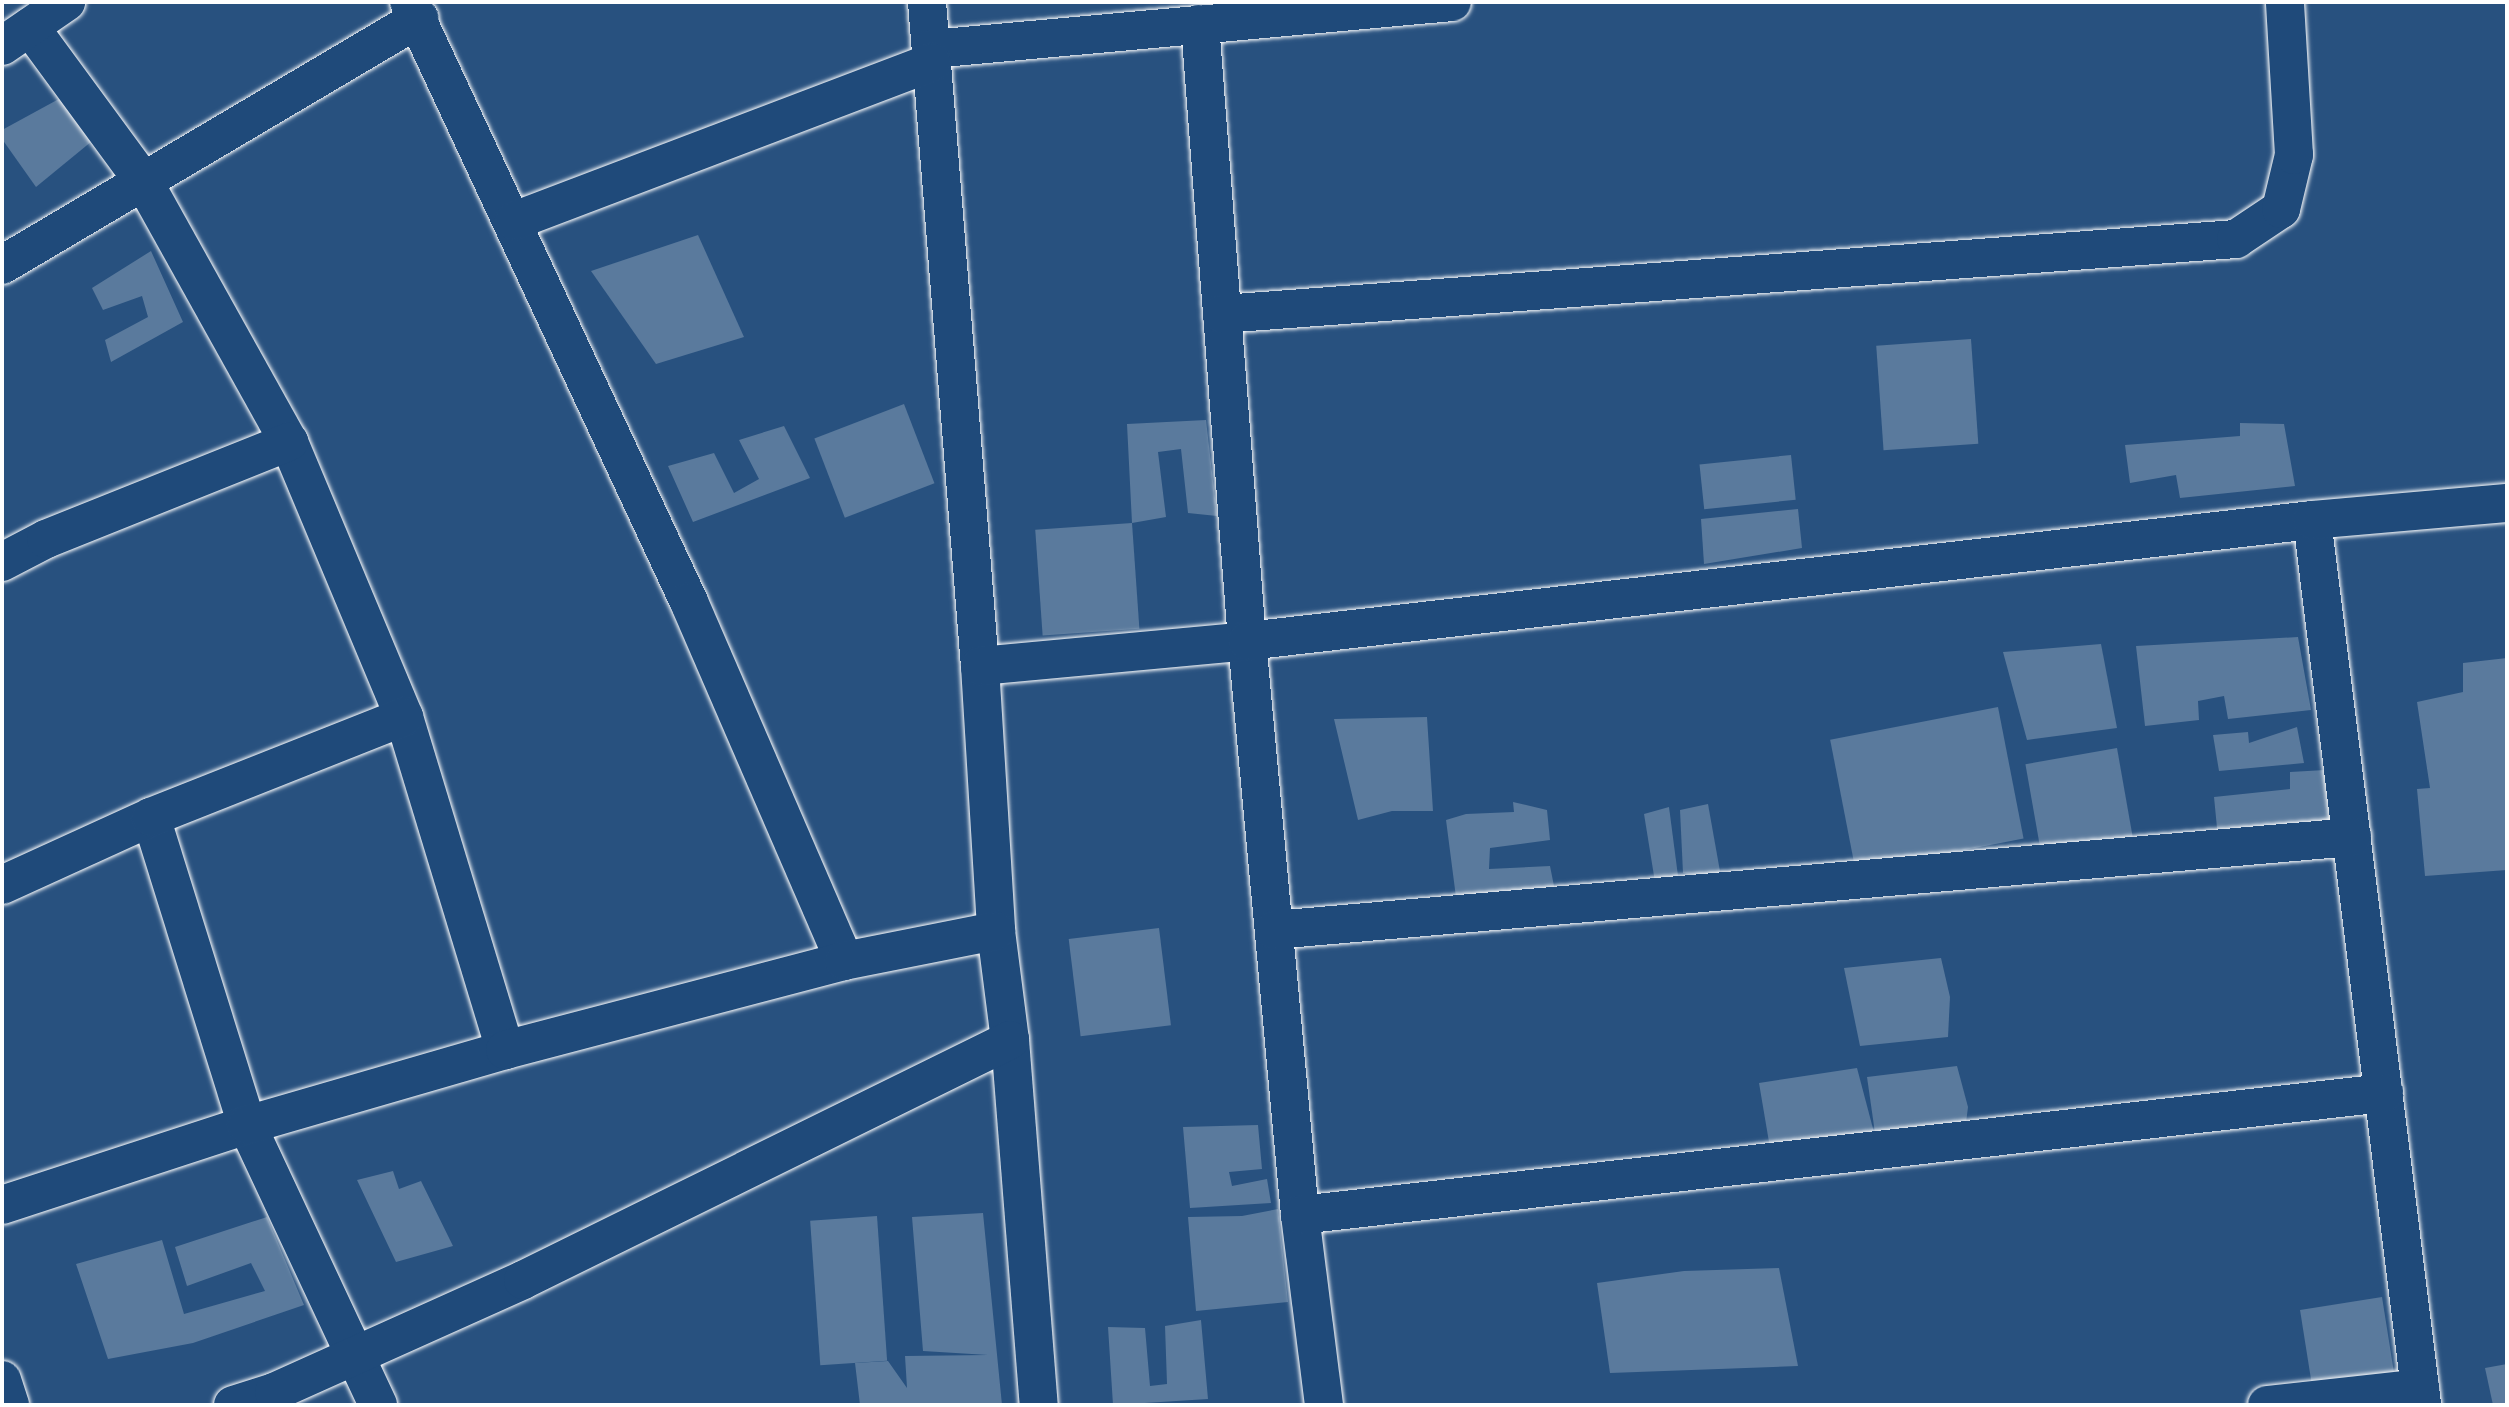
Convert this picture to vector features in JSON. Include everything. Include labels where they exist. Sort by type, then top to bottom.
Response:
[{"type":"street","points":[[66,2],[16,36],[145,182],[289,442],[404,717],[505,1051]]},
{"type":"street","points":[[927,2],[980,666],[996,930],[1010,1040],[1038,1405]]},
{"type":"street","points":[[514,222],[932,55],[1200,24],[1452,2]]},
{"type":"street","points":[[1222,314],[2236,239],[2281,209],[2294,155],[2285,2]]},
{"type":"street","points":[[2,265],[145,182],[414,10],[689,602],[844,961]]},
{"type":"street","points":[[1200,24],[1247,641],[1300,1215],[1324,1405]]},
{"type":"street","points":[[2,562],[46,539],[289,442]]},
{"type":"street","points":[[980,666],[1247,641],[2312,520],[2507,503]]},
{"type":"street","points":[[2267,1405],[2421,1397],[2312,520]]},
{"type":"street","points":[[2,885],[150,817],[404,717]]},
{"type":"street","points":[[150,817],[247,1125],[378,1405]]},
{"type":"street","points":[[1274,930],[2352,837]]},
{"type":"street","points":[[2,1205],[247,1125],[505,1051],[844,961],[996,930]]},
{"type":"street","points":[[233,1405],[356,1357],[523,1280],[1010,1040]]},
{"type":"street","points":[[1300,1215],[2384,1093]]},
{"type":"street","points":[[2,1380],[10,1405]]},
{"type":"building","points":[[68,94],[97,137],[36,187],[2,139],[2,130]]},
{"type":"building","points":[[698,235],[744,337],[656,364],[591,271]]},
{"type":"building","points":[[151,251],[183,322],[111,362],[105,340],[148,317],[142,296],[103,310],[92,288]]},
{"type":"building","points":[[1971,339],[1978,444],[1884,450],[1876,346]]},
{"type":"building","points":[[904,404],[934,483],[845,518],[814,438]]},
{"type":"building","points":[[1206,420],[1217,516],[1188,513],[1181,449],[1158,452],[1166,517],[1132,523],[1127,424]]},
{"type":"building","points":[[2240,423],[2284,424],[2295,486],[2180,498],[2176,475],[2130,483],[2125,445],[2240,436]]},
{"type":"building","points":[[784,426],[810,478],[693,522],[668,466],[714,453],[734,493],[759,479],[739,440]]},
{"type":"building","points":[[1791,455],[1796,500],[1704,509],[1700,465]]},
{"type":"building","points":[[1798,509],[1802,548],[1704,564],[1701,519]]},
{"type":"building","points":[[1132,523],[1139,629],[1043,636],[1035,530]]},
{"type":"building","points":[[2298,637],[2311,710],[2228,719],[2224,696],[2198,701],[2199,720],[2145,726],[2136,646]]},
{"type":"building","points":[[2101,644],[2117,728],[2027,740],[2003,652]]},
{"type":"building","points":[[2507,658],[2507,870],[2425,876],[2417,789],[2430,788],[2417,702],[2463,692],[2463,663]]},
{"type":"building","points":[[1998,707],[2024,839],[1856,871],[1830,740]]},
{"type":"building","points":[[1427,717],[1433,811],[1392,811],[1358,820],[1334,719]]},
{"type":"building","points":[[2297,727],[2304,763],[2219,771],[2213,735],[2248,732],[2249,743]]},
{"type":"building","points":[[2117,748],[2133,840],[2042,856],[2025,764]]},
{"type":"building","points":[[2325,770],[2331,827],[2218,838],[2214,797],[2290,789],[2290,772]]},
{"type":"building","points":[[1513,802],[1547,810],[1550,840],[1490,848],[1489,869],[1550,866],[1556,896],[1457,905],[1446,820],[1466,814],[1514,812]]},
{"type":"building","points":[[1708,804],[1721,877],[1683,873],[1680,810]]},
{"type":"building","points":[[1669,807],[1678,876],[1655,882],[1644,814]]},
{"type":"building","points":[[1159,928],[1171,1025],[1081,1036],[1069,939]]},
{"type":"building","points":[[1941,958],[1950,997],[1948,1037],[1860,1046],[1844,968]]},
{"type":"building","points":[[1957,1066],[1968,1107],[1965,1131],[1876,1140],[1867,1077]]},
{"type":"building","points":[[1857,1068],[1876,1140],[1770,1148],[1759,1083]]},
{"type":"building","points":[[1258,1125],[1262,1169],[1229,1172],[1232,1186],[1267,1179],[1271,1203],[1190,1208],[1183,1127]]},
{"type":"building","points":[[393,1171],[399,1189],[421,1181],[453,1246],[396,1262],[357,1180]]},
{"type":"building","points":[[1278,1209],[1288,1302],[1196,1311],[1188,1217],[1242,1216]]},
{"type":"building","points":[[983,1213],[1002,1405],[860,1405],[855,1363],[888,1361],[907,1388],[905,1356],[988,1355],[923,1351],[912,1217]]},
{"type":"building","points":[[877,1216],[887,1361],[820,1365],[810,1221]]},
{"type":"building","points":[[267,1217],[304,1305],[193,1343],[108,1359],[76,1264],[162,1240],[184,1314],[265,1291],[251,1263],[187,1286],[175,1247]]},
{"type":"building","points":[[1779,1268],[1798,1366],[1610,1373],[1597,1283],[1684,1271]]},
{"type":"building","points":[[2382,1297],[2395,1377],[2313,1390],[2300,1310]]},
{"type":"building","points":[[1201,1320],[1208,1399],[1113,1405],[1108,1327],[1145,1328],[1150,1386],[1167,1384],[1165,1326]]},
{"type":"building","points":[[2507,1364],[2507,1405],[2493,1405],[2485,1368]]}]
